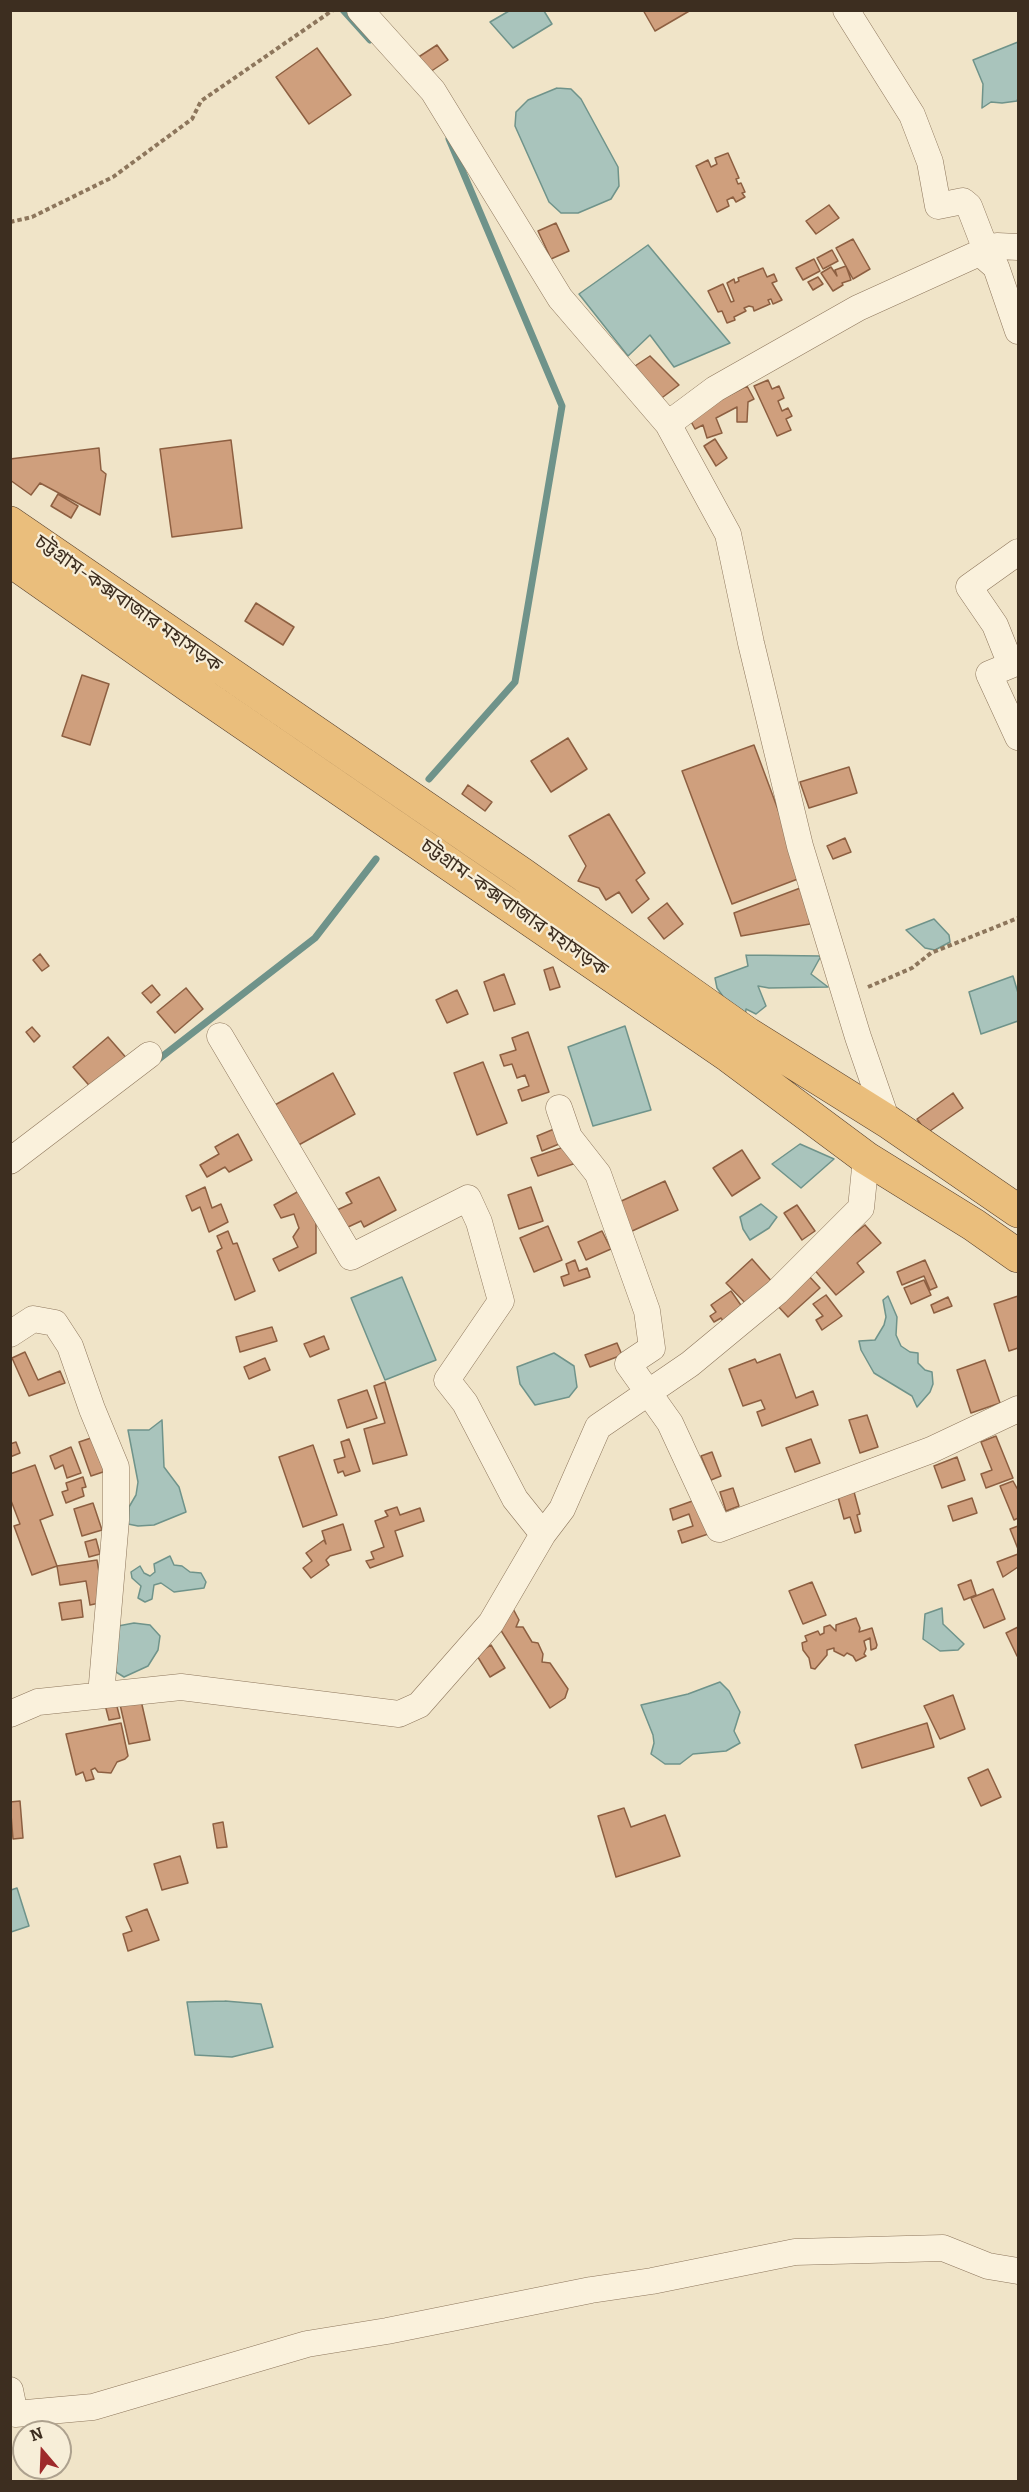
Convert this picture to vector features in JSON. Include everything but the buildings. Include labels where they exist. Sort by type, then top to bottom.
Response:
[{"type":"highway","name":"চট্টগ্রাম-কক্সবাজার মহাসড়ক","points":[[10,524],[512,868],[748,1034],[887,1121],[986,1186],[1018,1211]]},
{"type":"highway","name":"চট্টগ্রাম-কক্সবাজার মহাসড়ক","points":[[10,560],[729,1056],[866,1158],[974,1225],[1018,1256]]},
{"type":"street","points":[[360,10],[433,92],[560,298],[668,424],[728,534],[751,643],[800,846],[858,1037],[887,1121]]},
{"type":"street","points":[[846,10],[912,115],[930,162],[939,206],[963,201],[969,206],[983,252],[996,267],[1018,331]]},
{"type":"street","points":[[668,424],[715,389],[858,308],[997,246],[1018,246]]},
{"type":"street","points":[[1018,552],[969,587],[995,625],[1011,665],[989,674],[1018,737]]},
{"type":"street","points":[[220,1036],[351,1257],[468,1198],[479,1222],[501,1301],[447,1380],[465,1402],[515,1499],[543,1534]]},
{"type":"street","points":[[10,1161],[148,1055]]},
{"type":"street","points":[[559,1108],[569,1137],[598,1174],[646,1311],[652,1347],[627,1364],[670,1423],[719,1529],[931,1450],[1018,1409]]},
{"type":"street","points":[[10,1714],[38,1702],[181,1687],[399,1714],[419,1705],[491,1623],[543,1534],[562,1509],[598,1427],[690,1364],[777,1292],[861,1208],[866,1158]]},
{"type":"street","points":[[10,1334],[33,1320],[55,1323],[70,1346],[92,1409],[116,1467],[116,1520],[101,1695]]},
{"type":"street","points":[[10,2390],[15,2414],[93,2407],[307,2344],[387,2331],[795,2252],[943,2248],[988,2265],[1018,2271]]},
{"type":"path","points":[[10,222],[32,217],[113,177],[192,119],[201,101],[333,10]]},
{"type":"path","points":[[866,988],[912,968],[931,952],[1018,918]]},
{"type":"water","points":[[509,11],[544,11],[552,24],[513,48],[490,22]]},
{"type":"water","points":[[1018,42],[1017,101],[991,102],[982,108],[983,84],[973,60]]},
{"type":"water","points":[[557,88],[571,89],[581,99],[618,167],[619,186],[611,199],[578,213],[561,213],[549,202],[515,126],[516,112],[528,100]]},
{"type":"water","points":[[648,245],[730,343],[674,367],[650,335],[628,356],[579,294]]},
{"type":"water","points":[[934,919],[949,935],[950,942],[935,950],[925,948],[906,930]]},
{"type":"water","points":[[746,955],[821,956],[811,974],[828,987],[769,988],[758,986],[766,1006],[756,1014],[746,1009],[744,1026],[717,988],[715,978],[748,966]]},
{"type":"water","points":[[1013,976],[1018,993],[1018,1021],[981,1034],[969,992]]},
{"type":"water","points":[[625,1026],[651,1110],[593,1126],[568,1047]]},
{"type":"water","points":[[800,1144],[834,1159],[801,1188],[772,1164]]},
{"type":"water","points":[[761,1204],[777,1217],[769,1228],[750,1240],[743,1229],[740,1217]]},
{"type":"water","points":[[402,1277],[436,1360],[385,1380],[351,1298]]},
{"type":"water","points":[[888,1296],[897,1317],[896,1335],[901,1346],[910,1352],[918,1353],[918,1363],[925,1370],[932,1372],[933,1384],[930,1392],[917,1407],[912,1396],[874,1373],[861,1350],[859,1341],[875,1340],[884,1325],[886,1317],[883,1300]]},
{"type":"water","points":[[554,1353],[574,1366],[577,1387],[569,1397],[535,1405],[520,1384],[517,1367]]},
{"type":"water","points":[[162,1420],[164,1467],[179,1487],[186,1512],[154,1525],[128,1524],[129,1507],[136,1495],[138,1482],[128,1430],[149,1430]]},
{"type":"water","points":[[170,1556],[174,1565],[182,1566],[190,1572],[201,1573],[206,1582],[204,1588],[174,1592],[161,1583],[154,1585],[152,1599],[145,1602],[138,1598],[141,1586],[132,1578],[131,1572],[140,1566],[144,1573],[150,1576],[155,1572],[154,1564]]},
{"type":"water","points":[[942,1608],[943,1624],[964,1644],[958,1650],[940,1651],[923,1639],[925,1614]]},
{"type":"water","points":[[134,1623],[150,1625],[160,1636],[158,1650],[148,1666],[124,1677],[116,1672],[118,1626]]},
{"type":"water","points":[[720,1682],[729,1691],[740,1712],[734,1731],[740,1743],[726,1751],[693,1754],[680,1764],[665,1764],[651,1754],[654,1743],[653,1735],[641,1705],[688,1694]]},
{"type":"water","points":[[17,1888],[29,1926],[11,1932],[11,1890]]},
{"type":"water","points":[[225,2001],[261,2004],[273,2047],[232,2057],[195,2055],[187,2002]]},
{"type":"waterway","points":[[343,10],[370,40]]},
{"type":"waterway","points":[[429,779],[515,682],[562,406],[449,139]]},
{"type":"waterway","points":[[155,1062],[315,938],[376,859]]}]
